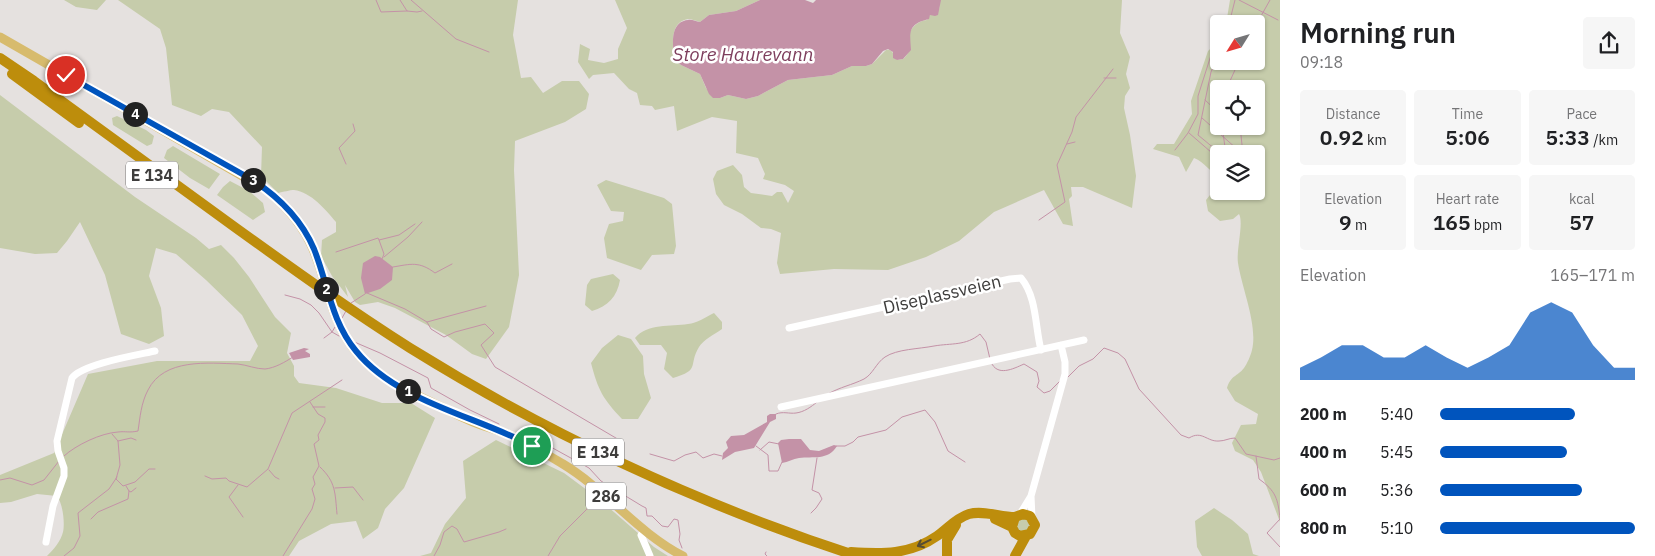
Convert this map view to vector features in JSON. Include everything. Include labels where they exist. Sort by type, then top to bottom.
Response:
[{"type":"highway","name":"E 134","points":[[0,58],[45,89],[306,283]]},
{"type":"highway","name":"E 134","points":[[0,65],[306,283],[473,393],[599,460],[668,491],[746,524],[840,554],[857,556]]},
{"type":"highway","name":"E 134","points":[[840,554],[880,554],[910,549],[933,539],[959,519],[970,514],[982,513],[1004,517],[1016,523],[1020,536],[1026,536]]},
{"type":"highway","name":"E 134","points":[[1016,523],[1026,514],[1032,518]]},
{"type":"highway","name":"E 134","points":[[947,556],[946,544],[950,533],[954,527],[965,519],[974,516],[984,516],[1016,523]]},
{"type":"highway","points":[[1015,554],[1026,536],[1034,529],[1035,525],[1032,518]]},
{"type":"highway","points":[[1015,554],[1016,523]]},
{"type":"main road","name":"286","points":[[0,37],[267,190],[284,204],[298,220],[319,265],[336,320],[348,341],[366,362],[383,376],[407,390],[472,421],[523,442],[578,474],[643,533],[683,556]]},
{"type":"street","name":"Diseplassveien","points":[[789,328],[1010,278],[1021,278],[1026,284],[1030,297],[1041,350]]},
{"type":"street","points":[[780,407],[1084,340]]},
{"type":"street","points":[[1016,523],[1031,496],[1064,374],[1065,362],[1061,345]]},
{"type":"street","points":[[46,542],[53,506],[64,476],[64,468],[57,448],[57,441],[72,378],[79,371],[90,366],[155,350]]},
{"type":"street","points":[[1031,496],[1032,518]]},
{"type":"street","points":[[643,533],[650,556]]},
{"type":"green space","points":[[64,0],[106,0],[97,10],[76,7]]},
{"type":"green space","points":[[118,0],[518,0],[513,35],[521,78],[531,77],[543,93],[562,81],[579,81],[589,94],[586,109],[565,122],[515,141],[514,170],[519,275],[509,327],[486,359],[472,354],[446,335],[395,308],[378,302],[360,305],[355,302],[345,285],[348,297],[332,276],[321,256],[322,240],[336,232],[336,222],[318,202],[306,194],[294,190],[278,193],[261,176],[262,147],[229,112],[212,109],[201,116],[172,105],[166,48],[160,29]]},
{"type":"green space","points":[[615,0],[760,0],[736,11],[709,15],[700,22],[688,19],[682,21],[675,30],[674,35],[674,59],[681,65],[700,74],[706,88],[716,98],[728,95],[746,99],[758,96],[788,80],[832,75],[852,66],[872,64],[886,50],[891,51],[897,60],[903,59],[909,51],[908,36],[911,30],[915,25],[927,20],[930,15],[939,10],[940,0],[1122,0],[1120,33],[1130,57],[1126,74],[1130,88],[1125,96],[1124,108],[1136,176],[1132,208],[1083,187],[1071,187],[1072,196],[1069,199],[1073,226],[1063,224],[1044,190],[994,212],[959,241],[926,257],[888,270],[834,269],[780,274],[777,263],[781,233],[761,228],[742,214],[724,205],[716,194],[713,179],[717,171],[733,165],[742,175],[744,187],[751,193],[772,196],[777,192],[782,192],[788,203],[794,191],[785,185],[763,179],[765,174],[758,158],[736,153],[737,121],[712,117],[677,131],[674,106],[655,110],[652,106],[640,105],[637,93],[629,89],[614,73],[593,75],[589,79],[578,62],[580,44],[590,49],[588,60],[604,63],[618,59],[618,49],[627,28]]},
{"type":"green space","points":[[1230,0],[1280,0],[1280,522],[1261,472],[1253,460],[1235,451],[1232,443],[1241,425],[1256,424],[1258,414],[1235,401],[1227,388],[1232,378],[1246,364],[1253,340],[1251,318],[1238,263],[1240,218],[1239,214],[1233,219],[1220,221],[1208,211],[1206,200],[1210,195],[1210,200],[1265,200],[1265,145],[1210,145],[1210,170],[1194,158],[1186,172],[1179,157],[1153,149],[1157,144],[1174,144],[1192,114],[1191,101],[1210,49],[1210,70],[1265,70],[1265,15],[1228,15]]},
{"type":"green space","points":[[0,95],[135,197],[196,238],[209,249],[221,245],[249,277],[275,317],[291,333],[287,353],[294,366],[294,376],[299,383],[336,388],[382,403],[411,403],[435,418],[404,488],[385,509],[378,528],[363,539],[356,521],[331,524],[299,541],[289,556],[47,556],[59,542],[63,532],[63,514],[57,496],[37,494],[11,502],[0,503],[0,475],[54,453],[88,374],[157,361],[250,361],[258,346],[242,315],[176,254],[156,248],[149,276],[161,308],[164,336],[149,344],[121,334],[105,275],[80,222],[57,253],[35,254],[0,248]]},
{"type":"green space","points":[[117,116],[154,136],[152,144],[147,146],[113,125],[112,118]]},
{"type":"green space","points":[[173,146],[220,174],[209,189],[190,178],[164,158],[167,150]]},
{"type":"green space","points":[[606,180],[664,198],[672,204],[676,246],[674,254],[652,255],[641,270],[607,258],[604,238],[609,224],[623,221],[624,212],[611,211],[597,185]]},
{"type":"green space","points":[[230,181],[249,191],[263,203],[265,212],[253,220],[217,195]]},
{"type":"green space","points":[[613,274],[620,280],[617,291],[611,300],[592,311],[585,305],[587,285],[591,279]]},
{"type":"green space","points":[[714,313],[722,322],[722,329],[701,344],[691,369],[673,378],[664,369],[667,353],[661,345],[640,345],[635,338],[646,330],[660,326],[691,323]]},
{"type":"green space","points":[[618,335],[631,339],[643,356],[644,374],[651,398],[638,419],[622,419],[610,406],[602,394],[591,363],[602,348]]},
{"type":"green space","points":[[496,440],[564,473],[599,499],[654,547],[668,556],[420,556],[431,553],[445,524],[466,498],[463,461]]},
{"type":"green space","points":[[1214,508],[1248,534],[1253,554],[1259,556],[1202,556],[1197,547],[1195,521]]},
{"type":"green space","points":[[1021,517],[1030,521],[1029,531],[1019,532],[1016,522]]},
{"type":"water","name":"Store Haurevann","points":[[760,0],[805,0],[813,3],[816,0],[941,0],[938,15],[930,15],[929,19],[917,24],[911,30],[911,50],[903,59],[897,60],[893,58],[893,52],[888,49],[883,51],[872,64],[866,66],[852,66],[832,75],[788,80],[758,96],[746,99],[728,95],[713,98],[709,94],[700,74],[681,65],[674,59],[673,41],[675,30],[682,22],[689,20],[700,22],[709,15],[736,11]]},
{"type":"water","points":[[375,256],[380,257],[393,267],[392,280],[380,289],[365,294],[361,278],[363,263]]},
{"type":"water","points":[[304,348],[309,349],[305,351],[310,354],[310,357],[293,360],[289,353]]},
{"type":"water","points":[[776,414],[776,419],[770,422],[754,448],[735,452],[722,460],[723,453],[728,448],[726,442],[731,436],[744,435],[767,422],[767,416]]},
{"type":"water","points":[[801,439],[810,450],[819,451],[834,445],[837,446],[825,456],[799,458],[782,463],[778,443],[781,440]]},
{"type":"waterway","points":[[376,0],[381,12],[407,11]]},
{"type":"waterway","points":[[400,0],[407,11],[422,11]]},
{"type":"waterway","points":[[411,0],[456,39],[489,52]]},
{"type":"waterway","points":[[1231,15],[1235,0]]},
{"type":"waterway","points":[[1239,0],[1278,20]]},
{"type":"waterway","points":[[1262,15],[1270,0]]},
{"type":"waterway","points":[[1175,150],[1188,133],[1198,114],[1198,96],[1210,58]]},
{"type":"waterway","points":[[1039,220],[1065,202],[1057,165],[1072,132],[1076,117],[1113,69]]},
{"type":"waterway","points":[[1210,145],[1198,135],[1212,70]]},
{"type":"waterway","points":[[1230,80],[1235,70]]},
{"type":"waterway","points":[[1104,78],[1116,78]]},
{"type":"waterway","points":[[1205,100],[1210,105]]},
{"type":"waterway","points":[[1202,118],[1232,145]]},
{"type":"waterway","points":[[346,164],[339,148],[355,131],[353,124]]},
{"type":"waterway","points":[[1189,133],[1210,151]]},
{"type":"waterway","points":[[1223,135],[1225,145]]},
{"type":"waterway","points":[[1241,135],[1242,145]]},
{"type":"waterway","points":[[1067,144],[1075,142]]},
{"type":"waterway","points":[[384,257],[408,237],[422,222]]},
{"type":"waterway","points":[[382,259],[384,254],[379,240],[399,235],[415,224]]},
{"type":"waterway","points":[[336,252],[378,238],[379,240]]},
{"type":"waterway","points":[[393,267],[410,264],[419,265],[435,273],[452,264]]},
{"type":"waterway","points":[[367,293],[405,309],[427,322],[431,329],[444,337],[485,324],[494,333],[481,345],[495,367],[621,441]]},
{"type":"waterway","points":[[351,303],[365,294]]},
{"type":"waterway","points":[[285,295],[300,299],[311,305],[332,332],[339,336]]},
{"type":"waterway","points":[[427,322],[486,306]]},
{"type":"waterway","points":[[342,318],[346,311]]},
{"type":"waterway","points":[[324,338],[335,327]]},
{"type":"waterway","points":[[828,394],[864,379],[879,362],[890,354],[969,341],[980,334],[986,342],[990,359]]},
{"type":"waterway","points":[[352,341],[428,378],[431,388],[499,424]]},
{"type":"waterway","points":[[1068,377],[1079,366],[1093,359],[1104,348],[1118,353],[1125,359],[1139,389],[1181,435],[1189,438],[1197,435],[1215,441],[1235,438],[1246,454],[1274,460],[1280,458]]},
{"type":"waterway","points":[[64,456],[97,437],[111,433],[138,431],[142,405],[148,390],[155,380],[165,372],[176,367],[214,363],[238,364],[265,369],[276,366],[293,357]]},
{"type":"waterway","points":[[991,362],[994,367],[1001,371],[1010,370],[1024,364],[1037,372],[1039,381],[1037,387],[1044,393],[1050,391],[1060,381]]},
{"type":"waterway","points":[[205,476],[212,479],[226,478],[229,481],[247,487],[268,469],[292,413],[342,380]]},
{"type":"waterway","points":[[283,556],[312,509],[315,499],[312,489],[315,484],[313,477],[319,466],[314,444],[319,440],[318,435],[325,422],[325,418],[318,414],[310,402]]},
{"type":"waterway","points":[[776,414],[799,412],[817,402]]},
{"type":"waterway","points":[[313,407],[325,407]]},
{"type":"waterway","points":[[836,446],[845,446],[858,437],[886,430],[902,417],[925,410],[935,422],[948,451],[965,462]]},
{"type":"waterway","points":[[112,434],[118,441],[120,465],[116,479],[123,486],[135,482],[149,469],[155,469]]},
{"type":"waterway","points":[[118,441],[131,438],[136,440]]},
{"type":"waterway","points":[[760,450],[769,442],[779,444]]},
{"type":"waterway","points":[[549,446],[589,468],[601,481],[646,508],[647,516],[652,516],[662,526],[668,527],[674,519],[678,520],[679,540],[682,548]]},
{"type":"waterway","points":[[756,446],[768,455],[769,471],[778,471],[782,462]]},
{"type":"waterway","points":[[650,454],[674,461],[696,452],[703,458],[714,454],[722,456]]},
{"type":"waterway","points":[[1256,456],[1259,479],[1273,492],[1279,512],[1280,519],[1267,533],[1280,547]]},
{"type":"waterway","points":[[811,513],[822,499],[819,493],[812,490],[817,458]]},
{"type":"waterway","points":[[0,480],[10,478],[32,485],[44,480],[59,461]]},
{"type":"waterway","points":[[320,467],[332,483],[337,514]]},
{"type":"waterway","points":[[269,470],[279,479]]},
{"type":"waterway","points":[[64,556],[74,548],[80,536],[78,513],[109,489],[117,477]]},
{"type":"waterway","points":[[238,485],[229,497],[243,517]]},
{"type":"waterway","points":[[91,519],[98,512],[128,499],[129,491],[126,486]]},
{"type":"waterway","points":[[335,488],[353,487],[363,500]]},
{"type":"waterway","points":[[129,491],[131,492],[136,488]]},
{"type":"waterway","points":[[548,556],[560,536],[592,502]]},
{"type":"waterway","points":[[434,556],[444,532],[452,526],[457,529],[464,542],[506,529]]},
{"type":"waterway","points":[[766,552],[767,556]]},
{"type":"route","points":[[66,75],[251,179],[284,204],[298,220],[313,249],[336,320],[356,352],[375,370],[393,383],[426,400],[532,446]]}]
